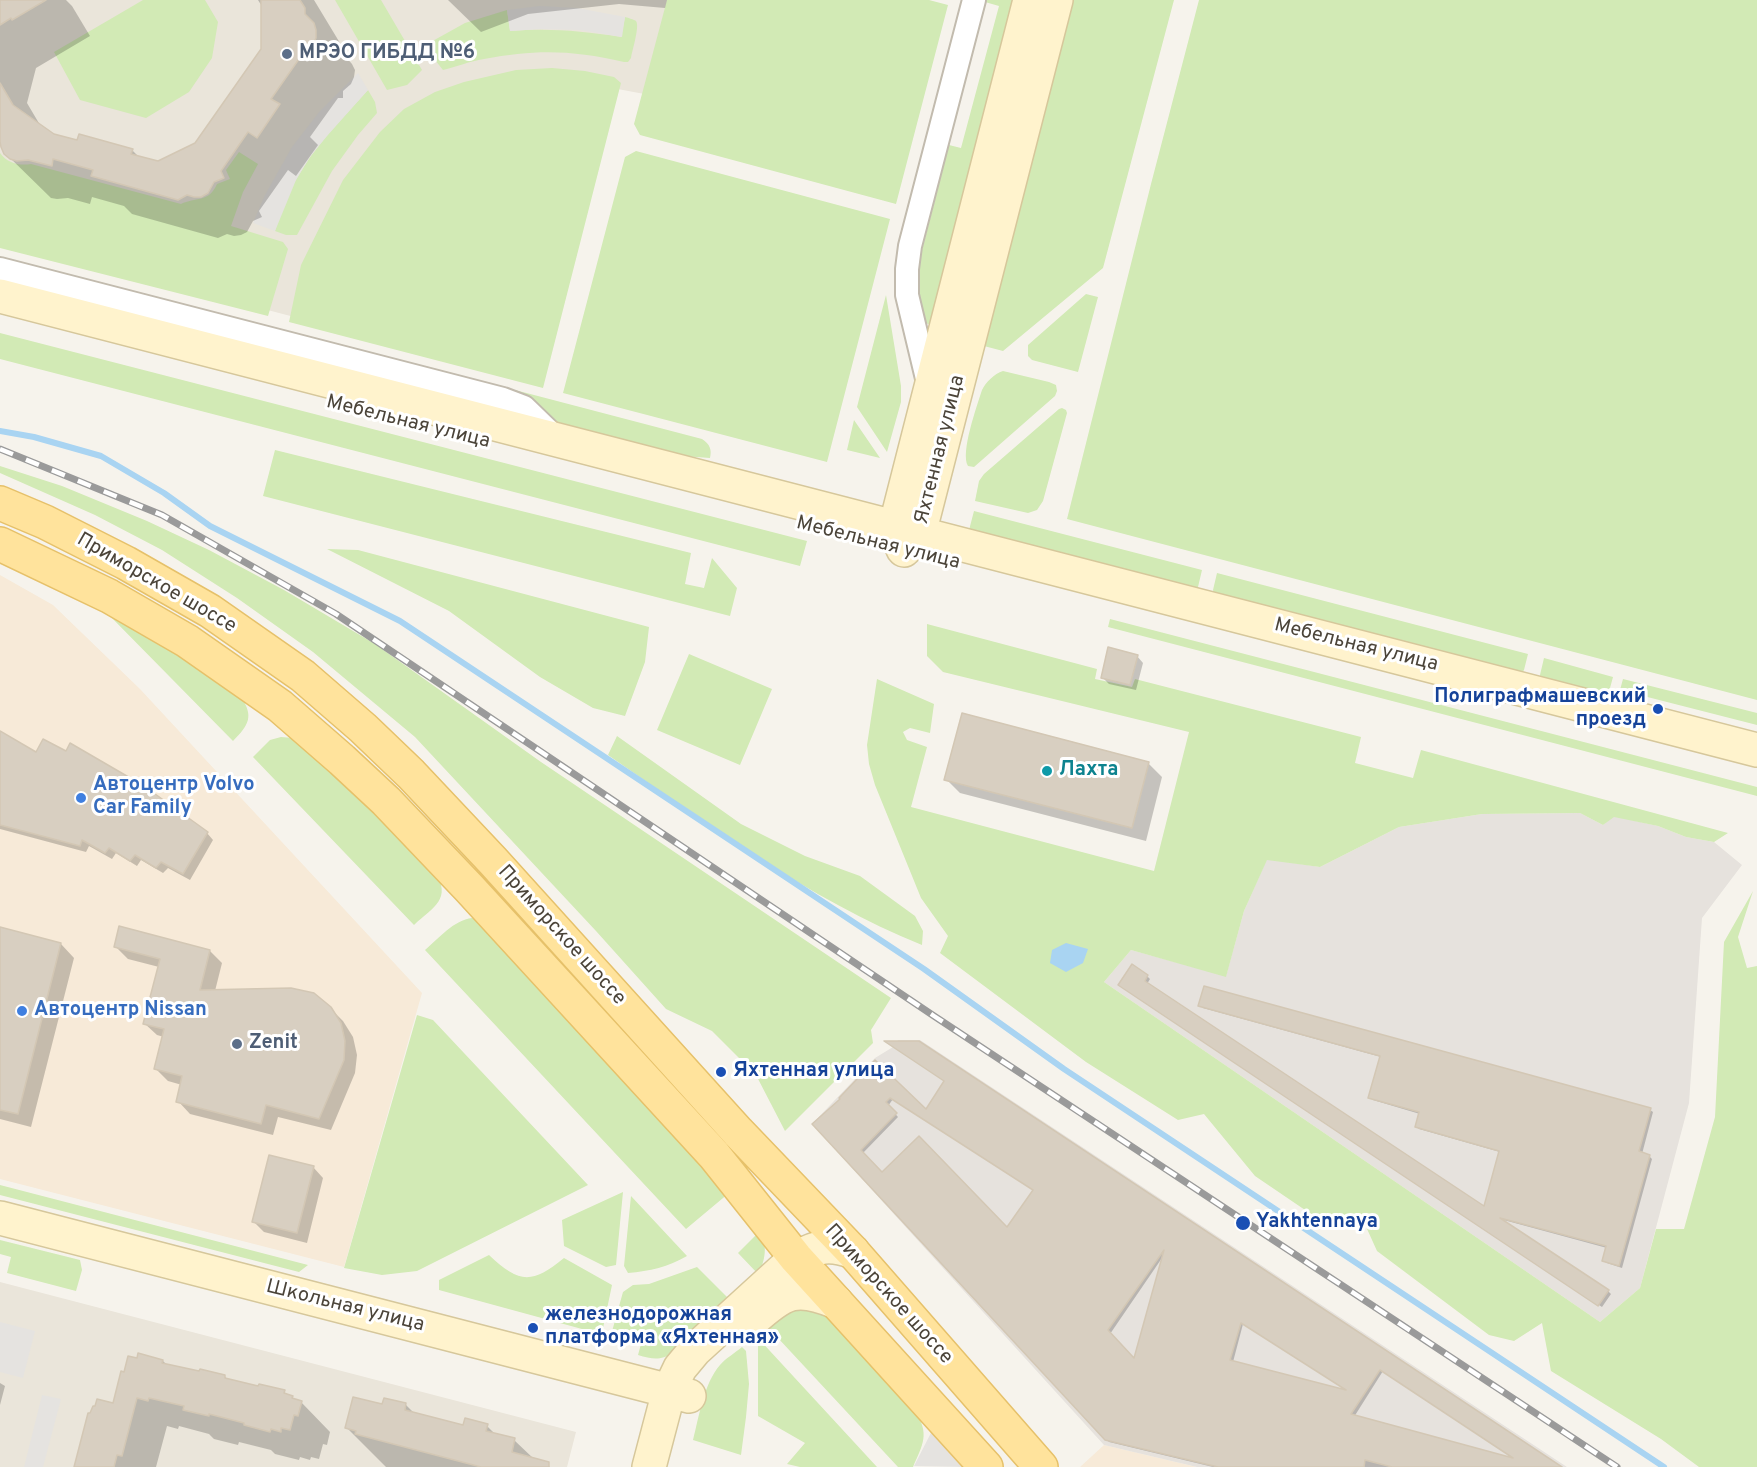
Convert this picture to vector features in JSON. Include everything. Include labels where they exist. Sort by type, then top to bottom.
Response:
[{"type":"main road","name":"Приморское шоссе","points":[[0,503],[45,522],[126,562],[210,611],[303,676],[363,728],[411,774],[485,852],[738,1132],[853,1252],[1041,1467]]},
{"type":"main road","name":"Приморское шоссе","points":[[0,544],[109,596],[187,640],[280,706],[386,801],[714,1155],[796,1258],[986,1467]]},
{"type":"street","points":[[930,391],[907,295],[907,269],[910,246],[974,0]]},
{"type":"street","name":"Яхтенная улица","points":[[906,538],[930,391],[1030,0]]},
{"type":"street","name":"Яхтенная улица","points":[[906,538],[1056,0]]},
{"type":"street","points":[[0,269],[503,399],[524,407],[559,441]]},
{"type":"street","name":"Мебельная улица","points":[[0,297],[559,441],[1757,770]]},
{"type":"street","name":"Мебельная улица","points":[[0,318],[906,538],[1757,750]]},
{"type":"street","name":"Школьная улица","points":[[0,1218],[679,1394]]},
{"type":"street","points":[[671,1467],[680,1368],[695,1350],[796,1258],[816,1248],[840,1247],[853,1252]]},
{"type":"street","points":[[649,1467],[679,1394],[696,1377],[707,1360],[769,1305],[783,1296],[803,1292],[818,1294],[836,1302]]},
{"type":"shaded area","points":[[0,0],[680,0],[655,96],[591,84],[302,319],[0,240]]},
{"type":"shaded area","points":[[540,6],[577,8],[625,17],[622,37],[580,30],[510,31],[507,10]]},
{"type":"shaded area","points":[[358,73],[368,90],[310,157],[296,180],[275,231],[253,223],[265,195],[292,147],[320,111]]},
{"type":"shaded area","points":[[0,575],[53,605],[140,689],[422,993],[344,1267],[0,1179]]},
{"type":"shaded area","points":[[1580,813],[1603,825],[1613,816],[1658,826],[1686,837],[1714,842],[1742,865],[1702,918],[1689,1103],[1640,1288],[1600,1322],[1104,982],[1131,950],[1226,976],[1244,911],[1267,859],[1320,867],[1399,827],[1482,814]]},
{"type":"shaded area","points":[[898,1040],[920,1040],[1567,1467],[1197,1467],[1104,1445],[812,1124],[875,1058],[893,1047]]},
{"type":"shaded area","points":[[0,1282],[576,1432],[567,1467],[0,1467]]},
{"type":"shaded area","points":[[0,1322],[35,1331],[23,1378],[0,1372]]},
{"type":"shaded area","points":[[42,1395],[61,1399],[43,1467],[24,1467]]},
{"type":"shaded area","points":[[934,1427],[971,1467],[914,1466]]},
{"type":"shaded area","points":[[1104,1445],[1197,1467],[1080,1467]]},
{"type":"green space","points":[[143,0],[205,0],[218,22],[212,58],[189,92],[146,118],[80,100],[54,52]]},
{"type":"green space","points":[[335,0],[381,0],[422,70],[407,85],[387,90]]},
{"type":"green space","points":[[667,0],[929,0],[948,5],[896,204],[640,135],[634,124]]},
{"type":"green space","points":[[986,0],[1016,0],[932,323],[928,324],[924,322],[919,290],[922,250],[949,145],[961,148],[999,6],[985,2]]},
{"type":"green space","points":[[1063,0],[1174,0],[1103,268],[1003,351],[984,346]]},
{"type":"green space","points":[[1199,0],[1757,0],[1757,700],[1067,519]]},
{"type":"green space","points":[[507,10],[510,31],[566,31],[621,37],[625,17],[632,19],[636,21],[637,28],[631,58],[628,62],[624,62],[571,53],[538,52],[479,60],[443,70],[435,60],[428,46],[429,43],[465,23]]},
{"type":"green space","points":[[552,68],[614,77],[621,83],[543,388],[289,322],[301,265],[343,180],[380,132],[404,109],[435,92],[464,82],[516,70]]},
{"type":"green space","points":[[368,90],[375,102],[377,113],[332,171],[297,235],[286,235],[275,231],[287,197],[304,166],[330,132]]},
{"type":"green space","points":[[636,151],[890,219],[827,462],[563,393],[625,157]]},
{"type":"green space","points":[[239,152],[258,164],[243,192],[231,226],[283,242],[288,249],[268,316],[0,248],[0,153],[14,163],[31,164],[181,204],[206,197],[217,184],[230,179],[226,170]]},
{"type":"green space","points":[[1086,294],[1098,297],[1078,372],[1032,360],[1028,356],[1028,345]]},
{"type":"green space","points":[[886,295],[901,386],[901,402],[887,452],[857,407]]},
{"type":"green space","points":[[0,333],[807,541],[800,566],[0,359]]},
{"type":"green space","points":[[1003,371],[1049,382],[1056,385],[1057,391],[1055,396],[974,467],[968,466],[966,451],[968,440],[982,390],[996,374]]},
{"type":"green space","points":[[515,390],[702,439],[710,447],[710,458],[656,454],[576,433]]},
{"type":"green space","points":[[1062,408],[1067,413],[1043,501],[1037,510],[1028,513],[975,501],[979,481],[984,474]]},
{"type":"green space","points":[[854,420],[880,458],[847,450]]},
{"type":"green space","points":[[275,450],[691,553],[685,584],[704,588],[712,558],[737,588],[730,616],[263,496]]},
{"type":"green space","points":[[0,466],[62,486],[147,521],[209,550],[284,590],[375,644],[541,762],[891,998],[871,1030],[873,1043],[785,1131],[756,1075],[712,1031],[666,1009],[415,737],[313,652],[237,598],[162,550],[95,515],[0,473]]},
{"type":"green space","points":[[974,511],[1202,570],[1198,587],[1193,593],[968,534]]},
{"type":"green space","points":[[327,549],[358,550],[649,627],[645,662],[625,716],[593,708],[540,677],[449,611]]},
{"type":"green space","points":[[1217,573],[1528,654],[1524,670],[1519,677],[1215,598],[1213,590]]},
{"type":"green space","points":[[106,612],[182,657],[241,697],[247,710],[248,720],[233,741]]},
{"type":"green space","points":[[1110,619],[1757,787],[1757,796],[1108,627]]},
{"type":"green space","points":[[927,624],[1097,669],[1095,679],[1132,687],[1135,679],[1361,737],[1355,763],[1413,778],[1421,750],[1728,833],[1714,842],[1686,837],[1658,826],[1614,817],[1603,825],[1580,813],[1482,814],[1399,827],[1320,867],[1267,860],[1244,911],[1226,977],[1131,950],[1104,982],[1600,1322],[1640,1288],[1656,1229],[1684,1229],[1715,1117],[1724,942],[1753,891],[1738,937],[1747,968],[1757,966],[1757,1467],[1699,1467],[1661,1439],[1551,1371],[1542,1323],[1514,1341],[1489,1335],[1377,1251],[1363,1220],[1333,1229],[1255,1176],[1204,1114],[1178,1120],[1086,1062],[940,953],[948,936],[921,898],[875,785],[869,764],[867,745],[877,679],[934,704],[930,733],[910,728],[903,732],[907,740],[927,747],[911,807],[1154,871],[1189,732],[943,672],[927,656]]},
{"type":"green space","points":[[689,654],[772,689],[740,765],[657,730]]},
{"type":"green space","points":[[1544,658],[1613,677],[1607,699],[1541,683],[1540,675]]},
{"type":"green space","points":[[1623,679],[1757,713],[1757,725],[1620,690]]},
{"type":"green space","points":[[617,736],[741,824],[805,856],[860,876],[915,916],[923,931],[922,945],[839,906],[799,883],[683,807],[608,755]]},
{"type":"green space","points":[[281,737],[293,738],[344,782],[435,871],[442,889],[441,896],[434,907],[414,925],[253,757],[270,740]]},
{"type":"green space","points":[[472,918],[483,921],[729,1193],[686,1229],[425,950],[453,926]]},
{"type":"green space","points":[[417,1015],[433,1020],[588,1185],[417,1271],[382,1275],[344,1268]]},
{"type":"green space","points":[[0,1185],[308,1265],[299,1272],[0,1195]]},
{"type":"green space","points":[[623,1192],[616,1265],[606,1267],[564,1246],[562,1220]]},
{"type":"green space","points":[[631,1196],[687,1256],[659,1268],[628,1273],[624,1266]]},
{"type":"green space","points":[[760,1231],[765,1253],[759,1275],[738,1253]]},
{"type":"green space","points":[[0,1240],[80,1260],[82,1270],[76,1291],[7,1273],[11,1257],[0,1254]]},
{"type":"green space","points":[[489,1255],[509,1271],[525,1277],[543,1273],[564,1258],[612,1285],[603,1328],[593,1332],[439,1290],[439,1280]]},
{"type":"green space","points":[[697,1267],[731,1301],[673,1353],[664,1357],[648,1358],[638,1355],[641,1344],[611,1335],[623,1292],[633,1285],[649,1284]]},
{"type":"green space","points":[[783,1307],[818,1307],[915,1411],[924,1433],[920,1452],[913,1467],[898,1467],[764,1323]]},
{"type":"green space","points":[[758,1338],[877,1467],[800,1467],[787,1464],[805,1443],[758,1416]]},
{"type":"green space","points":[[742,1347],[746,1351],[749,1384],[741,1455],[693,1440],[703,1401],[714,1372],[722,1362]]},
{"type":"water","points":[[1066,943],[1088,949],[1083,963],[1066,972],[1050,963],[1052,950]]},
{"type":"building","points":[[0,0],[46,0],[0,25]]},
{"type":"building","points":[[261,0],[300,0],[305,8],[305,14],[314,23],[316,38],[313,45],[304,52],[304,59],[299,59],[271,99],[280,104],[257,138],[248,132],[221,171],[224,178],[214,182],[208,193],[201,197],[187,195],[178,200],[91,176],[93,170],[53,159],[52,166],[28,160],[17,161],[4,154],[0,142],[0,83],[13,105],[54,134],[77,140],[79,134],[133,149],[131,154],[158,161],[195,143],[261,49]]},
{"type":"building","points":[[1108,647],[1138,655],[1130,685],[1101,678]]},
{"type":"building","name":"Лахта","points":[[962,713],[1149,762],[1132,828],[944,780]]},
{"type":"building","name":"Автоцентр Volvo Car Family","points":[[0,731],[36,752],[43,739],[66,751],[70,743],[144,786],[208,832],[183,874],[161,862],[156,868],[135,855],[130,861],[109,848],[105,853],[82,840],[80,846],[0,825]]},
{"type":"building","points":[[119,926],[210,950],[200,990],[291,988],[314,993],[331,1007],[341,1023],[345,1041],[344,1060],[319,1119],[266,1105],[261,1124],[176,1102],[182,1076],[154,1069],[164,1029],[143,1024],[160,959],[114,947]]},
{"type":"building","name":"Автоцентр Nissan","points":[[0,927],[61,943],[18,1114],[0,1110]]},
{"type":"building","points":[[1132,964],[1148,975],[1145,981],[1484,1206],[1499,1151],[1415,1127],[1419,1112],[1368,1098],[1380,1056],[1198,1006],[1204,986],[1651,1108],[1639,1151],[1650,1155],[1619,1266],[1602,1261],[1606,1246],[1500,1218],[1609,1290],[1598,1306],[1118,985]]},
{"type":"building","points":[[884,1041],[919,1041],[1562,1467],[1392,1467],[1365,1460],[1364,1467],[1218,1467],[1105,1440],[812,1124],[840,1099],[875,1060],[926,1109],[944,1081]],"holes":[[[890,1098],[1033,1190],[1007,1227],[919,1136],[882,1172],[861,1150],[897,1113],[886,1102]],[[1164,1250],[1134,1358],[1108,1330]],[[1241,1323],[1346,1390],[1230,1360]],[[1380,1370],[1513,1458],[1351,1414]]]},
{"type":"building","points":[[269,1155],[314,1166],[297,1233],[252,1222]]},
{"type":"building","points":[[138,1353],[163,1360],[162,1363],[199,1371],[200,1369],[225,1375],[225,1378],[285,1390],[284,1393],[302,1401],[298,1416],[294,1415],[290,1430],[281,1428],[281,1432],[271,1429],[270,1432],[209,1414],[209,1416],[183,1410],[184,1406],[149,1398],[148,1401],[137,1398],[122,1456],[117,1455],[114,1467],[74,1467],[88,1413],[95,1406],[97,1399],[113,1403],[121,1371],[124,1372],[128,1356],[137,1358]]},
{"type":"building","points":[[353,1397],[382,1404],[384,1398],[406,1403],[405,1410],[463,1425],[465,1418],[488,1424],[486,1431],[515,1438],[512,1452],[549,1462],[549,1467],[481,1467],[355,1434],[356,1431],[345,1428]]},
{"type":"waterway","points":[[0,431],[34,437],[101,456],[164,493],[210,526],[400,621],[924,969],[1064,1069],[1664,1467]]},
{"type":"railway","points":[[0,449],[162,515],[336,614],[934,1016],[1617,1467]]},
{"type":"place","name":"МРЭО ГИБДД №6","points":[[287,54]]},
{"type":"place","name":"Полиграфмашевский проезд","points":[[1658,709]]},
{"type":"place","name":"Лахта","points":[[1047,771]]},
{"type":"place","name":"Автоцентр Volvo Car Family","points":[[81,798]]},
{"type":"place","name":"Автоцентр Nissan","points":[[22,1011]]},
{"type":"place","name":"Zenit","points":[[237,1044]]},
{"type":"place","name":"Яхтенная улица","points":[[721,1072]]},
{"type":"place","name":"Yakhtennaya","points":[[1243,1223]]},
{"type":"place","name":"железнодорожная платформа «Яхтенная»","points":[[533,1328]]}]
